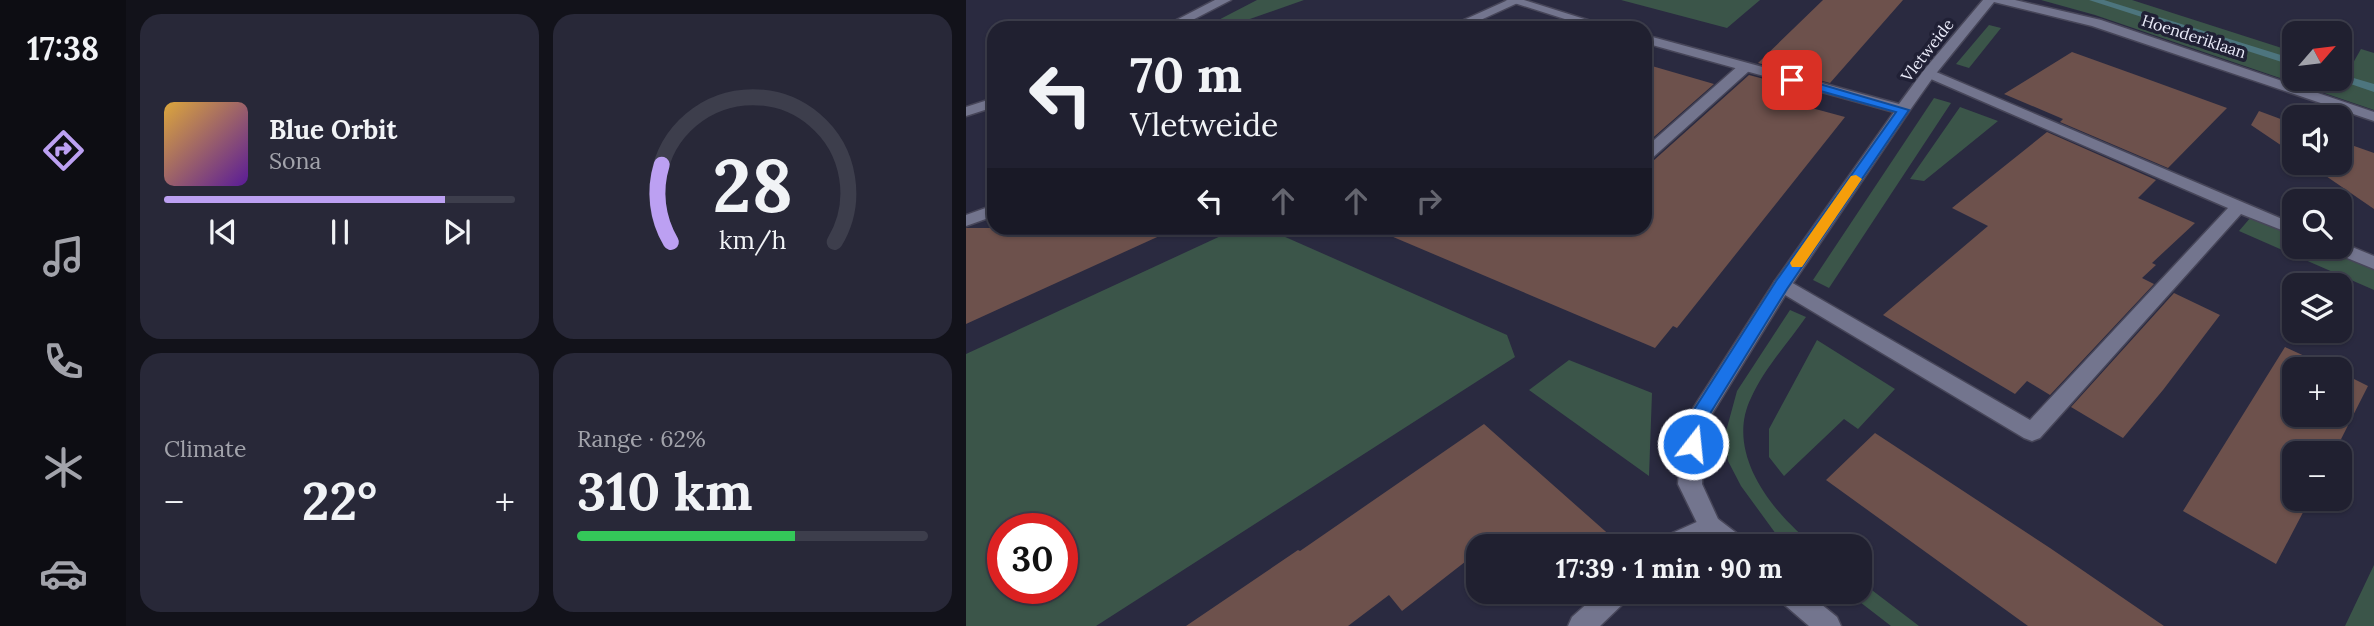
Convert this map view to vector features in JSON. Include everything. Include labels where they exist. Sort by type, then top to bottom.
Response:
[{"type":"street","points":[[1182,21],[1225,0]]},
{"type":"street","name":"Vletweide","points":[[1652,41],[1903,110],[1929,73],[1990,0]]},
{"type":"street","name":"Hoenderiklaan","points":[[1999,0],[2096,23],[2374,117]]},
{"type":"street","points":[[1468,21],[1514,1],[1583,21]]},
{"type":"street","points":[[1652,150],[1744,68]]},
{"type":"street","points":[[1929,73],[2282,225]]},
{"type":"street","points":[[966,112],[987,104]]},
{"type":"street","points":[[1720,534],[1710,526],[1690,484],[1694,424],[1782,285],[1903,110]]},
{"type":"street","points":[[1782,285],[2032,432],[2238,206]]},
{"type":"street","points":[[966,221],[987,213]]},
{"type":"street","points":[[2352,254],[2374,263]]},
{"type":"street","points":[[1694,534],[1710,526]]},
{"type":"street","points":[[1581,626],[1605,604]]},
{"type":"street","points":[[1801,604],[1828,626]]},
{"type":"green space","points":[[1257,0],[1304,0],[1244,21],[1216,21]]},
{"type":"green space","points":[[1621,0],[1760,0],[1727,28]]},
{"type":"green space","points":[[2041,0],[2132,0],[2282,48],[2282,79],[2095,15]]},
{"type":"green space","points":[[1989,25],[2001,28],[1969,68],[1956,64]]},
{"type":"green space","points":[[2361,49],[2374,53],[2374,110],[2318,91],[2352,91],[2352,65]]},
{"type":"green space","points":[[1934,98],[1951,103],[1829,288],[1813,280]]},
{"type":"green space","points":[[1960,107],[1998,121],[1924,181],[1910,179]]},
{"type":"green space","points":[[2251,217],[2282,230],[2282,250],[2239,231]]},
{"type":"green space","points":[[1223,235],[1281,235],[1507,335],[1515,357],[1096,626],[966,626],[966,354]]},
{"type":"green space","points":[[2303,259],[2350,259],[2374,269],[2374,290],[2352,280],[2352,273],[2335,273]]},
{"type":"green space","points":[[1790,310],[1806,317],[1756,387],[1744,419],[1748,461],[1757,481],[1769,500],[1800,534],[1776,534],[1741,486],[1728,461],[1725,435],[1737,391]]},
{"type":"green space","points":[[1817,340],[1895,389],[1858,429],[1844,419],[1784,476],[1769,457],[1769,429]]},
{"type":"green space","points":[[1569,360],[1652,393],[1649,476],[1529,390]]},
{"type":"green space","points":[[2374,565],[2374,626],[2345,626]]},
{"type":"green space","points":[[1872,590],[1919,626],[1891,626],[1863,604],[1872,604]]},
{"type":"building","points":[[1823,0],[1903,0],[1830,83],[1758,63]]},
{"type":"building","points":[[2072,52],[2227,108],[2168,168],[2060,122],[2063,119],[2004,94]]},
{"type":"building","points":[[1652,66],[1714,84],[1652,139]]},
{"type":"building","points":[[1749,75],[1820,94],[1808,107],[1845,117],[1677,328],[1673,326],[1655,348],[1389,235],[1652,235],[1653,161]]},
{"type":"building","points":[[2259,111],[2282,120],[2282,146],[2251,125]]},
{"type":"building","points":[[2047,132],[2156,180],[2138,198],[2195,223],[2152,263],[2156,265],[2142,278],[2154,284],[2050,395],[2027,381],[2015,394],[1883,315],[1988,226],[1952,208]]},
{"type":"building","points":[[2352,145],[2374,153],[2374,209],[2352,194],[2352,189],[2345,189],[2324,175],[2352,175]]},
{"type":"building","points":[[966,228],[987,228],[987,235],[1162,235],[966,324]]},
{"type":"building","points":[[2174,293],[2220,315],[2123,438],[2071,407]]},
{"type":"building","points":[[2285,347],[2307,357],[2282,357],[2282,427],[2347,427],[2340,441],[2282,441],[2282,511],[2304,511],[2276,564],[2183,511]]},
{"type":"building","points":[[2352,378],[2368,386],[2352,418]]},
{"type":"building","points":[[1484,424],[1608,534],[1466,534],[1466,561],[1402,611],[1389,595],[1348,626],[1186,626]]},
{"type":"building","points":[[1875,433],[2164,626],[2028,626],[1826,480]]},
{"type":"waterway","points":[[2094,0],[2282,59]]},
{"type":"waterway","points":[[2352,81],[2374,88]]},
{"type":"slow traffic","points":[[1797,263],[1856,179]]},
{"type":"route","points":[[1693,444],[1694,424],[1782,285],[1903,110],[1792,80]]}]
